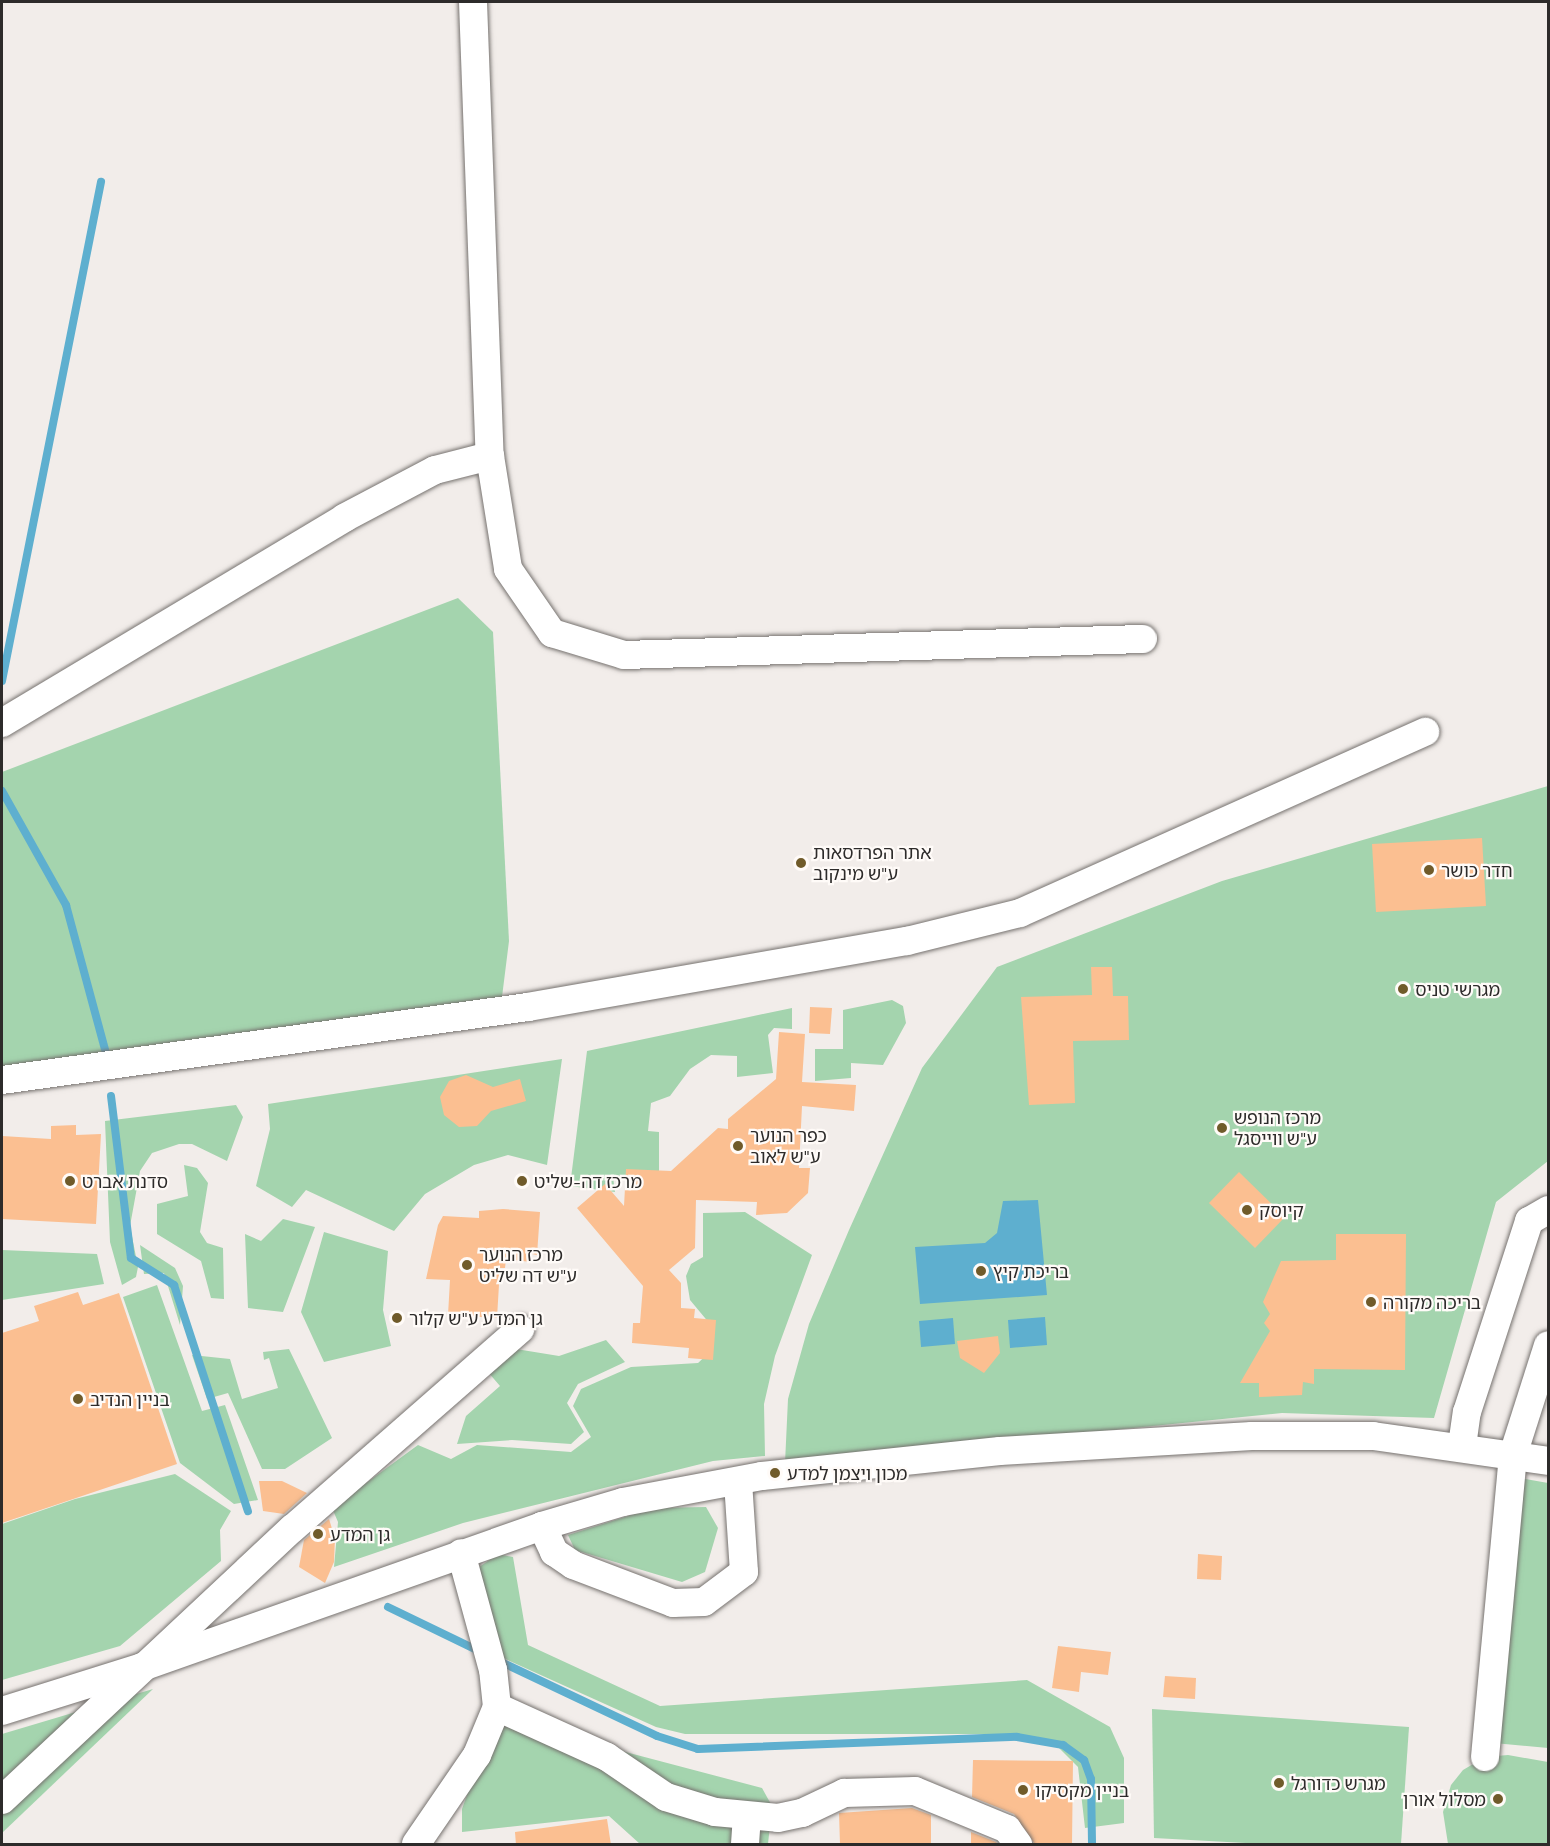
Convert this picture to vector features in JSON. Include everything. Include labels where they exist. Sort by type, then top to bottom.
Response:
[{"type":"street","points":[[473,2],[490,456],[508,569],[552,633],[624,655],[1143,639]]},
{"type":"street","points":[[2,723],[344,518],[435,470],[490,456]]},
{"type":"street","points":[[2,1080],[516,1009],[907,941],[1020,913],[1425,732]]},
{"type":"street","points":[[1462,1446],[1467,1412],[1529,1221],[1548,1210]]},
{"type":"street","points":[[2,1800],[142,1667],[520,1329]]},
{"type":"street","points":[[1485,1757],[1513,1455],[1548,1345]]},
{"type":"street","points":[[2,1711],[142,1667],[461,1552],[542,1526],[623,1502],[819,1467],[1197,1438],[1373,1436],[1462,1446],[1548,1461]]},
{"type":"street","points":[[542,1526],[554,1552],[566,1562],[673,1603],[704,1602],[744,1572],[738,1481]]},
{"type":"street","points":[[416,1845],[477,1755],[497,1707],[493,1670],[461,1552]]},
{"type":"street","points":[[497,1707],[607,1757],[666,1797],[715,1812],[747,1816],[802,1813],[844,1793],[915,1791],[1007,1829],[1018,1845]]},
{"type":"street","points":[[745,1845],[747,1816]]},
{"type":"green space","points":[[458,598],[493,632],[509,941],[501,1005],[2,1068],[2,772]]},
{"type":"green space","name":"מרכז הנופש ע\"ש ווייסגל","points":[[1548,786],[1548,1161],[1496,1202],[1434,1418],[1282,1413],[785,1463],[788,1399],[809,1324],[849,1230],[922,1068],[997,967],[1222,881]]},
{"type":"green space","points":[[892,1000],[903,1006],[906,1023],[883,1065],[851,1063],[851,1078],[815,1081],[815,1049],[843,1049],[843,1010]]},
{"type":"green space","points":[[792,1008],[792,1029],[774,1028],[768,1035],[773,1073],[737,1077],[737,1056],[711,1055],[690,1069],[670,1096],[651,1103],[648,1131],[659,1132],[659,1177],[613,1177],[615,1192],[570,1186],[587,1051]]},
{"type":"green space","points":[[562,1059],[547,1165],[508,1155],[474,1165],[425,1194],[394,1231],[306,1190],[292,1207],[256,1186],[270,1129],[268,1104]]},
{"type":"green space","points":[[236,1105],[243,1117],[227,1161],[192,1144],[179,1144],[152,1153],[140,1171],[130,1226],[138,1267],[136,1277],[122,1285],[110,1242],[105,1121]]},
{"type":"green space","points":[[184,1165],[197,1168],[208,1183],[200,1232],[207,1243],[223,1248],[224,1299],[211,1298],[201,1261],[157,1234],[157,1204],[188,1196]]},
{"type":"green space","points":[[745,1212],[812,1255],[775,1356],[764,1404],[765,1456],[713,1461],[463,1523],[334,1567],[338,1522],[332,1508],[418,1445],[451,1459],[477,1445],[571,1452],[591,1437],[573,1406],[581,1389],[631,1367],[698,1363],[713,1349],[710,1324],[690,1300],[686,1276],[691,1264],[703,1257],[703,1213]]},
{"type":"green space","points":[[283,1219],[315,1227],[283,1312],[248,1308],[245,1234],[261,1241]]},
{"type":"green space","points":[[324,1232],[388,1251],[383,1310],[391,1346],[324,1362],[301,1312]]},
{"type":"green space","points":[[140,1245],[175,1268],[183,1286],[180,1325],[164,1273],[144,1274]]},
{"type":"green space","points":[[2,1250],[97,1254],[104,1284],[2,1300]]},
{"type":"green space","points":[[157,1285],[202,1411],[225,1405],[258,1500],[234,1504],[180,1463],[123,1297]]},
{"type":"green space","points":[[606,1340],[625,1362],[578,1384],[567,1403],[584,1432],[571,1444],[512,1440],[457,1444],[466,1416],[500,1386],[488,1372],[516,1349],[559,1356]]},
{"type":"green space","points":[[289,1349],[332,1438],[285,1469],[262,1469],[228,1393],[207,1399],[192,1355],[230,1359],[242,1399],[278,1388],[269,1358],[264,1360],[263,1352]]},
{"type":"green space","points":[[175,1474],[231,1511],[220,1530],[221,1561],[120,1646],[2,1680],[2,1524],[75,1499]]},
{"type":"green space","points":[[1503,1475],[1548,1483],[1548,1748],[1483,1742]]},
{"type":"green space","points":[[706,1507],[718,1528],[705,1572],[682,1582],[575,1550],[568,1535],[653,1508]]},
{"type":"green space","points":[[498,1554],[513,1557],[528,1645],[660,1706],[1027,1680],[1110,1727],[1124,1758],[1124,1823],[1085,1828],[1078,1767],[1056,1745],[1013,1734],[685,1734],[656,1727],[492,1653],[469,1574]]},
{"type":"green space","points":[[153,1689],[2,1833],[2,1734]]},
{"type":"green space","name":"מגרש כדורגל","points":[[1152,1709],[1409,1727],[1401,1844],[1264,1844],[1154,1838]]},
{"type":"green space","points":[[508,1721],[762,1788],[772,1806],[768,1844],[640,1844],[609,1816],[462,1832],[462,1809],[492,1724]]},
{"type":"green space","name":"מסלול אורן","points":[[1508,1755],[1548,1762],[1548,1844],[1448,1844],[1443,1812],[1451,1785],[1463,1770],[1485,1757]]},
{"type":"water","name":"בריכת קיץ","points":[[1038,1200],[1047,1295],[920,1304],[915,1247],[985,1243],[997,1233],[1003,1201]]},
{"type":"water","points":[[1045,1317],[1047,1345],[1010,1348],[1008,1320]]},
{"type":"water","points":[[953,1318],[955,1344],[921,1347],[919,1321]]},
{"type":"building","name":"חדר כושר","points":[[1482,838],[1486,906],[1376,912],[1372,844]]},
{"type":"building","points":[[1091,967],[1112,967],[1113,996],[1128,996],[1129,1040],[1073,1041],[1075,1103],[1029,1105],[1021,997],[1092,995]]},
{"type":"building","points":[[810,1007],[832,1008],[830,1034],[809,1033]]},
{"type":"building","points":[[779,1032],[805,1034],[802,1082],[856,1085],[854,1111],[802,1106],[799,1168],[810,1168],[808,1193],[787,1213],[756,1215],[757,1202],[696,1200],[695,1248],[669,1270],[681,1283],[681,1308],[695,1309],[694,1318],[716,1320],[713,1360],[688,1358],[689,1348],[632,1343],[633,1323],[640,1323],[643,1286],[577,1208],[605,1184],[624,1206],[626,1169],[671,1171],[718,1128],[728,1129],[728,1119],[776,1079]]},
{"type":"building","points":[[466,1075],[493,1087],[520,1079],[526,1101],[491,1111],[477,1126],[459,1127],[444,1115],[440,1097],[449,1081]]},
{"type":"building","name":"סדנת אברט","points":[[76,1125],[76,1135],[101,1134],[96,1224],[2,1219],[2,1136],[51,1139],[51,1126]]},
{"type":"building","name":"קיוסק","points":[[1239,1172],[1285,1217],[1255,1248],[1209,1203]]},
{"type":"building","name":"מרכז הנוער ע\"ש דה שליט","points":[[503,1209],[540,1212],[537,1255],[532,1254],[531,1262],[506,1259],[505,1268],[500,1268],[497,1318],[448,1315],[450,1280],[426,1279],[438,1225],[443,1216],[479,1218],[479,1211]]},
{"type":"building","points":[[1336,1234],[1406,1234],[1405,1370],[1314,1369],[1314,1384],[1303,1382],[1302,1395],[1259,1397],[1259,1383],[1240,1383],[1270,1331],[1264,1323],[1270,1314],[1263,1302],[1281,1261],[1336,1260]]},
{"type":"building","name":"בניין הנדיב","points":[[78,1292],[83,1305],[119,1293],[177,1464],[2,1523],[2,1333],[39,1321],[34,1306]]},
{"type":"building","points":[[998,1336],[1000,1353],[984,1373],[960,1358],[957,1341]]},
{"type":"building","points":[[259,1481],[282,1481],[307,1493],[284,1514],[263,1511]]},
{"type":"building","points":[[329,1519],[335,1538],[334,1562],[325,1583],[299,1567],[304,1540]]},
{"type":"building","points":[[1198,1554],[1222,1556],[1221,1580],[1197,1579]]},
{"type":"building","points":[[1058,1646],[1111,1652],[1108,1675],[1081,1672],[1079,1692],[1052,1688]]},
{"type":"building","points":[[1165,1676],[1196,1678],[1195,1699],[1163,1697]]},
{"type":"building","name":"בניין מקסיקו","points":[[973,1760],[1073,1761],[1072,1844],[1034,1843],[1014,1814],[972,1797]]},
{"type":"building","points":[[912,1808],[931,1815],[931,1845],[840,1845],[839,1813]]},
{"type":"building","points":[[607,1819],[611,1845],[516,1845],[515,1832]]},
{"type":"building","points":[[971,1832],[996,1842],[998,1845],[971,1845]]},
{"type":"waterway","points":[[2,681],[101,182]]},
{"type":"waterway","points":[[2,791],[66,905],[105,1050]]},
{"type":"waterway","points":[[111,1096],[131,1258],[174,1285],[248,1511]]},
{"type":"waterway","points":[[388,1607],[481,1652]]},
{"type":"waterway","points":[[497,1660],[657,1736],[698,1749],[1017,1737],[1063,1745],[1084,1760],[1091,1779],[1092,1844]]},
{"type":"place","name":"אתר הפרדסאות ע\"ש מינקוב","points":[[801,863]]},
{"type":"place","name":"חדר כושר","points":[[1429,870]]},
{"type":"place","name":"מגרשי טניס","points":[[1403,989]]},
{"type":"place","name":"מרכז הנופש ע\"ש ווייסגל","points":[[1222,1128]]},
{"type":"place","name":"כפר הנוער ע\"ש לאוב","points":[[738,1146]]},
{"type":"place","name":"סדנת אברט","points":[[70,1181]]},
{"type":"place","name":"מרכז דה-שליט","points":[[522,1181]]},
{"type":"place","name":"קיוסק","points":[[1247,1210]]},
{"type":"place","name":"מרכז הנוער ע\"ש דה שליט","points":[[467,1265]]},
{"type":"place","name":"בריכת קיץ","points":[[981,1271]]},
{"type":"place","name":"בריכה מקורה","points":[[1371,1302]]},
{"type":"place","name":"גן המדע ע\"ש קלור","points":[[397,1318]]},
{"type":"place","name":"בניין הנדיב","points":[[78,1399]]},
{"type":"place","name":"מכון ויצמן למדע","points":[[775,1473]]},
{"type":"place","name":"גן המדע","points":[[318,1534]]},
{"type":"place","name":"מגרש כדורגל","points":[[1279,1783]]},
{"type":"place","name":"בניין מקסיקו","points":[[1023,1790]]},
{"type":"place","name":"מסלול אורן","points":[[1498,1799]]}]
